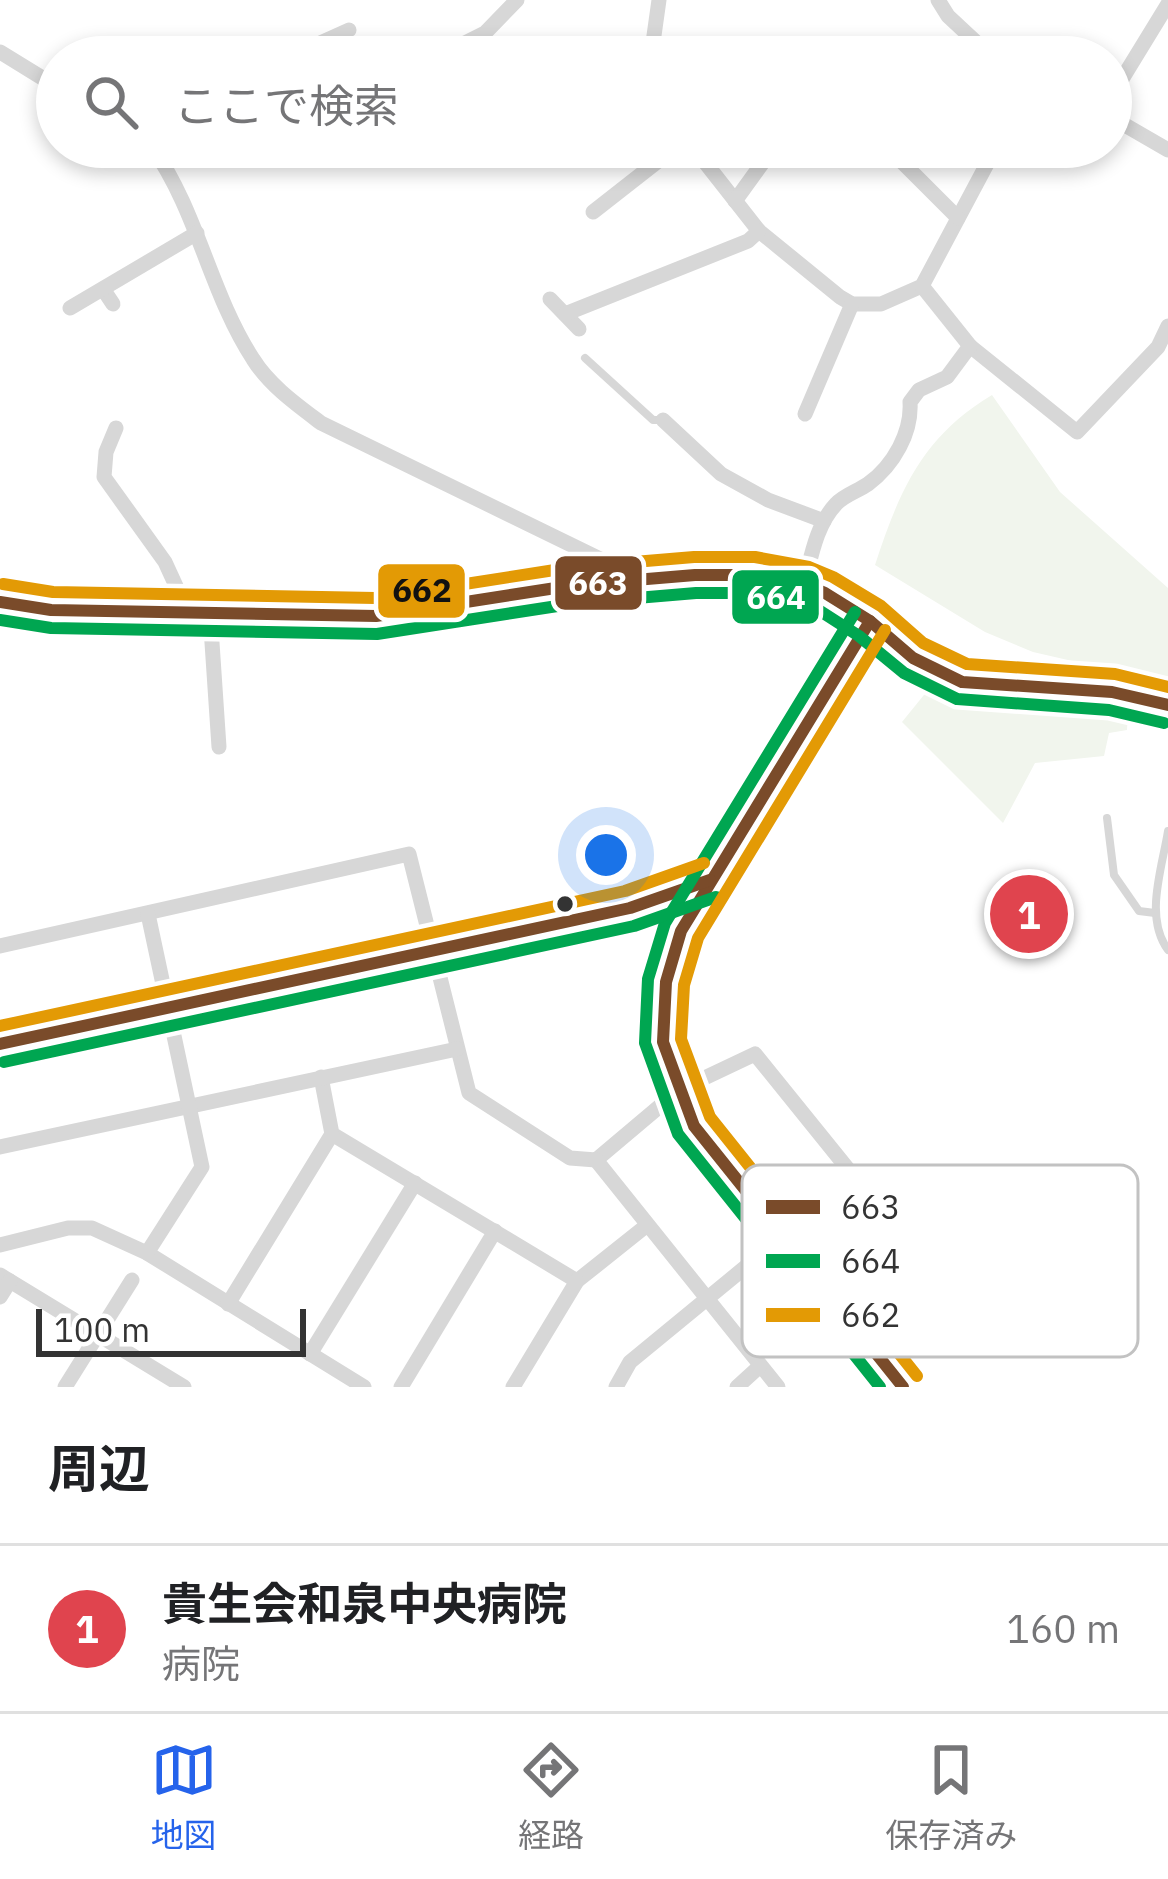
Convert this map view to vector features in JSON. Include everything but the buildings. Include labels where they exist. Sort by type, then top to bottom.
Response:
[{"type":"main road","points":[[0,602],[51,610],[376,616],[521,591],[641,579],[753,575],[804,584],[870,621],[913,658],[962,682],[1112,692],[1168,705]]},
{"type":"street","points":[[479,36],[517,0]]},
{"type":"street","points":[[654,36],[659,0]]},
{"type":"street","points":[[938,0],[969,36]]},
{"type":"street","points":[[1132,63],[1168,4]]},
{"type":"street","points":[[336,36],[349,30]]},
{"type":"street","points":[[0,52],[36,74]]},
{"type":"street","points":[[1132,129],[1168,150]]},
{"type":"street","points":[[167,168],[254,363],[304,410],[641,579]]},
{"type":"street","points":[[593,212],[613,207],[654,168]]},
{"type":"street","points":[[710,168],[759,232],[852,304],[880,304],[922,286],[984,168]]},
{"type":"street","points":[[735,200],[759,168]]},
{"type":"street","points":[[909,168],[958,218]]},
{"type":"street","points":[[565,314],[621,282],[674,261],[748,241],[759,232]]},
{"type":"street","points":[[70,308],[197,233]]},
{"type":"street","points":[[922,286],[970,346],[1077,431],[1158,347],[1168,326]]},
{"type":"street","points":[[103,289],[113,304]]},
{"type":"street","points":[[550,299],[579,329]]},
{"type":"street","points":[[805,414],[808,385],[852,304]]},
{"type":"street","points":[[804,584],[824,521],[837,502],[886,467],[912,424],[910,402],[919,390],[947,377],[970,346]]},
{"type":"street","points":[[116,428],[102,465],[104,477],[165,562],[176,586],[180,612]]},
{"type":"street","points":[[668,432],[721,474],[733,490],[824,521]]},
{"type":"street","points":[[210,613],[219,747]]},
{"type":"street","points":[[742,1185],[694,1126],[663,1042],[672,952],[710,880],[870,621]]},
{"type":"street","points":[[0,946],[409,854],[470,1093],[570,1158],[596,1160],[679,1090],[754,1054],[845,1165]]},
{"type":"street","points":[[0,1045],[631,908],[710,880]]},
{"type":"street","points":[[147,1253],[202,1167],[148,914]]},
{"type":"street","points":[[0,1147],[457,1049]]},
{"type":"street","points":[[228,1304],[332,1134],[321,1077]]},
{"type":"street","points":[[332,1134],[577,1281]]},
{"type":"street","points":[[596,1160],[742,1345]]},
{"type":"street","points":[[310,1354],[415,1183]]},
{"type":"street","points":[[513,1387],[577,1281],[646,1226]]},
{"type":"street","points":[[0,1244],[68,1228],[92,1228],[147,1253],[364,1387]]},
{"type":"street","points":[[401,1387],[495,1231]]},
{"type":"street","points":[[616,1387],[630,1362],[742,1270]]},
{"type":"street","points":[[0,1297],[5,1278],[180,1386]]},
{"type":"street","points":[[65,1387],[132,1280]]},
{"type":"street","points":[[752,1357],[778,1387]]},
{"type":"street","points":[[879,1357],[903,1387]]},
{"type":"street","points":[[737,1387],[760,1366]]},
{"type":"lane","points":[[585,358],[668,432]]},
{"type":"lane","points":[[1107,818],[1114,875],[1139,910],[1155,913]]},
{"type":"lane","points":[[1168,831],[1155,913],[1155,929],[1168,950]]},
{"type":"shaded area","points":[[992,395],[1060,492],[1168,588],[1168,683],[1033,652],[985,632],[875,565],[904,490],[931,447]]},
{"type":"shaded area","points":[[932,685],[979,697],[1128,709],[1127,730],[1109,733],[1104,756],[1035,763],[1003,823],[902,722]]},
{"type":"transit line","name":"662","points":[[3,584],[53,592],[375,598],[574,567],[755,557],[809,567],[833,577],[881,606],[923,643],[967,664],[1115,674],[1168,687]]},
{"type":"transit line","name":"663","points":[[0,602],[51,610],[376,616],[575,585],[753,575],[804,584],[825,593],[870,621],[913,658],[962,682],[1112,692],[1168,705]]},
{"type":"transit line","name":"664","points":[[0,620],[51,628],[377,634],[577,603],[751,593],[817,609],[904,673],[957,699],[1109,710],[1164,723]]},
{"type":"transit line","name":"664","points":[[742,1214],[678,1134],[645,1043],[648,979],[665,923],[855,612]]},
{"type":"transit line","name":"663","points":[[742,1186],[694,1126],[663,1042],[666,982],[681,931],[870,621]]},
{"type":"transit line","name":"662","points":[[748,1165],[710,1117],[681,1039],[684,985],[698,938],[885,630]]},
{"type":"transit line","name":"662","points":[[0,1026],[625,891],[704,863]]},
{"type":"transit line","name":"663","points":[[0,1044],[630,908],[710,880]]},
{"type":"transit line","name":"664","points":[[4,1062],[634,926],[716,897]]},
{"type":"transit line","name":"664","points":[[856,1357],[880,1387]]},
{"type":"transit line","name":"663","points":[[879,1357],[903,1387]]},
{"type":"transit line","name":"662","points":[[902,1357],[917,1376]]},
{"type":"place","name":"貴生会和泉中央病院","points":[[1029,914]]}]
